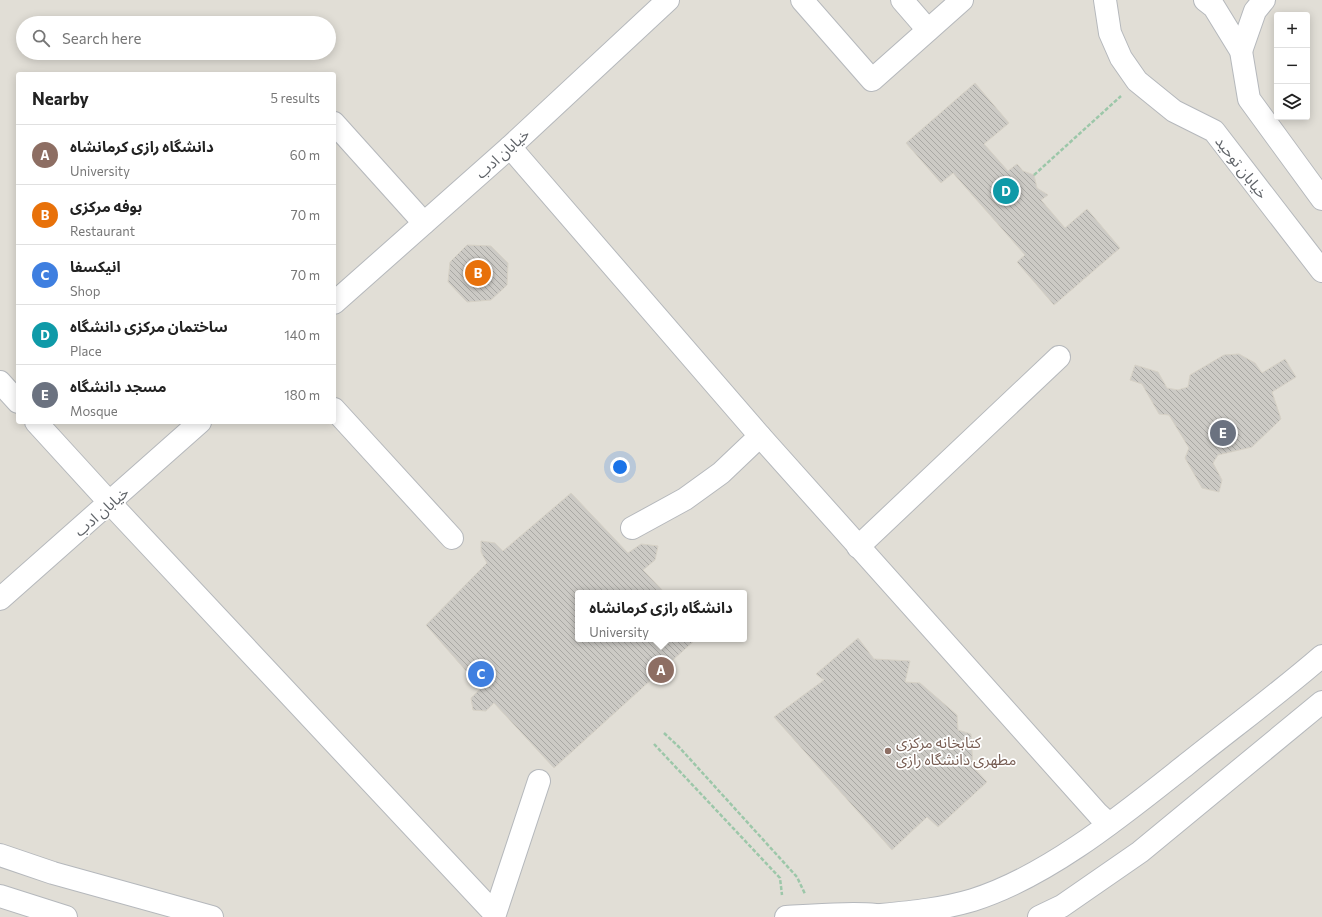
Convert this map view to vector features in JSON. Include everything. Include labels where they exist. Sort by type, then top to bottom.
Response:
[{"type":"street","name":"خیابان ادب","points":[[336,301],[510,147],[668,0]]},
{"type":"street","points":[[802,0],[872,80],[962,0]]},
{"type":"street","points":[[902,0],[928,30]]},
{"type":"street","name":"خیابان توحید","points":[[1105,0],[1110,33],[1121,58],[1137,81],[1174,111],[1214,131],[1322,271]]},
{"type":"street","points":[[1205,0],[1214,7],[1241,51],[1249,99],[1322,199]]},
{"type":"street","points":[[1241,51],[1255,11],[1264,0]]},
{"type":"street","points":[[336,125],[424,223]]},
{"type":"street","points":[[510,147],[858,547],[1098,814],[1109,824]]},
{"type":"street","points":[[858,547],[1059,358]]},
{"type":"street","points":[[0,382],[16,400]]},
{"type":"street","points":[[336,411],[452,538]]},
{"type":"street","points":[[38,424],[495,914],[539,781]]},
{"type":"street","name":"خیابان ادب","points":[[0,599],[198,424]]},
{"type":"street","points":[[632,528],[685,499],[721,473],[760,436]]},
{"type":"street","points":[[786,917],[883,916],[921,912],[975,899],[1036,873],[1109,824],[1322,656]]},
{"type":"street","points":[[1039,917],[1062,906],[1140,852],[1322,702]]},
{"type":"street","points":[[0,855],[53,873],[212,917]]},
{"type":"street","points":[[0,896],[66,917]]},
{"type":"path","points":[[1034,175],[1137,81]]},
{"type":"path","points":[[664,733],[680,747],[797,877],[815,916]]},
{"type":"path","points":[[654,744],[780,878],[786,917]]},
{"type":"shaded area","points":[[0,0],[1322,0],[1322,917],[0,917]]},
{"type":"building","points":[[975,83],[1009,123],[984,144],[1008,171],[1017,164],[1023,171],[1034,175],[1037,188],[1048,195],[1041,200],[1065,228],[1087,209],[1120,248],[1054,305],[1017,262],[1025,255],[953,173],[941,183],[906,143]]},
{"type":"building","points":[[467,245],[491,246],[508,263],[507,285],[491,300],[467,302],[448,282],[450,262]]},
{"type":"building","points":[[1239,354],[1255,363],[1262,373],[1285,359],[1296,377],[1272,392],[1281,419],[1252,447],[1218,455],[1213,463],[1222,480],[1219,492],[1202,488],[1185,458],[1189,448],[1169,415],[1159,414],[1142,384],[1130,380],[1135,365],[1158,372],[1167,388],[1178,390],[1188,387],[1190,375],[1224,355]]},
{"type":"building","points":[[571,493],[628,553],[641,544],[658,546],[655,560],[643,570],[662,590],[575,590],[575,642],[693,642],[554,768],[494,703],[486,711],[473,710],[471,698],[481,688],[426,625],[487,563],[481,552],[481,541],[495,543],[503,551]]},
{"type":"building","name":"کتابخانه مرکزی مطهری دانشگاه رازی","points":[[858,638],[874,659],[910,661],[905,682],[920,683],[957,715],[958,730],[971,734],[973,767],[987,782],[938,827],[927,817],[892,850],[774,717],[824,680],[816,674]]},
{"type":"place","name":"ساختمان مرکزی دانشگاه","points":[[1006,191]]},
{"type":"place","name":"بوفه مرکزی","points":[[478,273]]},
{"type":"place","name":"مسجد دانشگاه","points":[[1223,433]]},
{"type":"place","name":"دانشگاه رازی کرمانشاه","points":[[661,670]]},
{"type":"place","name":"انیکسفا","points":[[481,674]]},
{"type":"place","name":"کتابخانه مرکزی مطهری دانشگاه رازی","points":[[888,751]]}]
